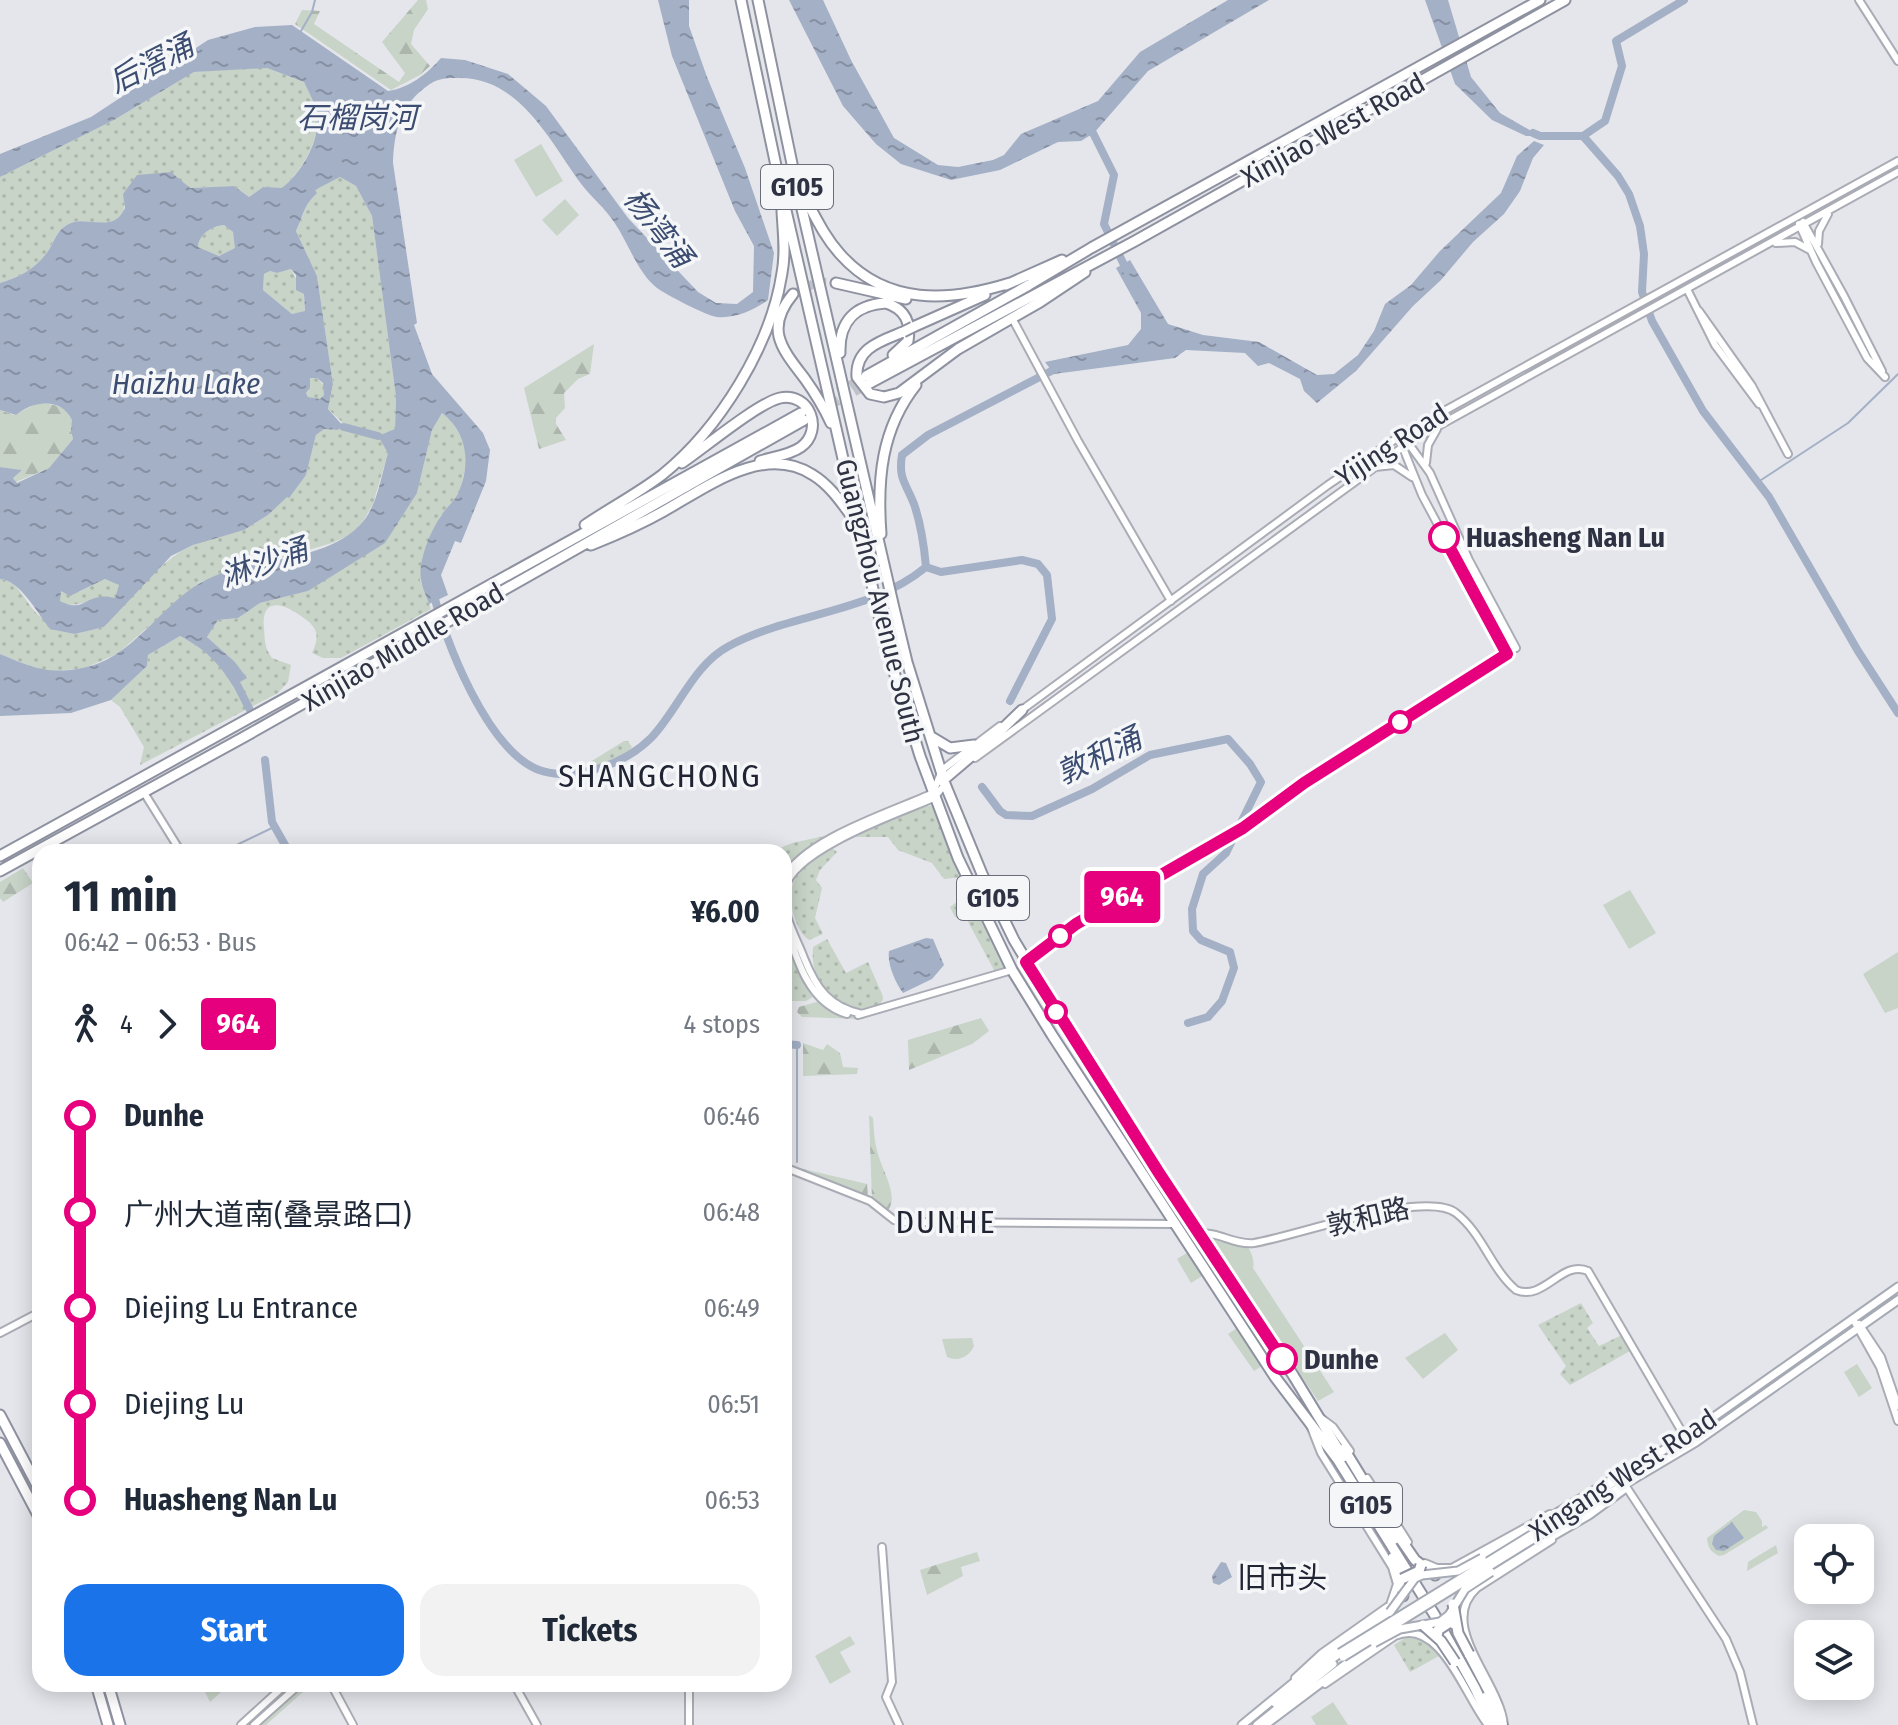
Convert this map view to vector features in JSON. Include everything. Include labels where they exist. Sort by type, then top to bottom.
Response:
[{"type":"highway","name":"Guangzhou Avenue South","points":[[741,0],[878,613],[895,679],[938,780],[1035,978],[1319,1416],[1438,1611],[1503,1725]]},
{"type":"highway","name":"Guangzhou Avenue South","points":[[758,0],[796,183],[882,557],[929,736],[938,780],[935,795],[949,838],[1012,970],[1173,1224],[1286,1394],[1338,1460],[1420,1591],[1475,1688],[1490,1725]]},
{"type":"highway","name":"Xinjiao West Road","points":[[1091,248],[1540,0]]},
{"type":"highway","name":"Xinjiao West Road","points":[[1100,259],[1565,0]]},
{"type":"highway","points":[[796,183],[826,236],[840,254],[863,274],[890,288],[915,295],[943,297],[962,296],[1010,283]]},
{"type":"highway","points":[[635,494],[663,473],[702,436],[728,401],[756,350],[782,273],[781,187]]},
{"type":"highway","points":[[1091,248],[869,348],[859,359],[857,377],[870,394],[884,397],[899,393],[944,358],[1080,277],[1100,259]]},
{"type":"highway","points":[[866,377],[1091,248]]},
{"type":"highway","points":[[866,377],[1100,259]]},
{"type":"highway","points":[[836,283],[934,303],[964,300],[1010,283]]},
{"type":"highway","points":[[793,294],[779,324],[782,348],[819,400],[839,441]]},
{"type":"highway","points":[[840,373],[840,332],[847,320],[876,304],[892,304],[901,310],[908,321],[908,341],[866,377]]},
{"type":"highway","points":[[882,557],[879,487],[887,440],[906,398],[944,358]]},
{"type":"highway","points":[[555,560],[636,525],[728,476],[793,451],[812,434],[813,423],[806,406],[799,400],[787,397],[767,403],[595,518],[560,545]]},
{"type":"highway","name":"Xinjiao Middle Road","points":[[0,856],[801,414],[555,560],[257,730],[48,844]]},
{"type":"highway","points":[[728,476],[771,464],[802,469],[826,485],[858,526]]},
{"type":"highway","points":[[938,780],[1022,710]]},
{"type":"highway","points":[[929,736],[950,748],[976,751]]},
{"type":"highway","points":[[935,795],[954,808]]},
{"type":"highway","points":[[949,838],[955,829],[964,832]]},
{"type":"highway","name":"Xinjiao Middle Road","points":[[0,871],[32,853]]},
{"type":"highway","points":[[0,1415],[32,1469]]},
{"type":"highway","points":[[1319,1416],[1411,1555],[1435,1575]]},
{"type":"highway","points":[[1309,1422],[1394,1559],[1402,1579],[1403,1596]]},
{"type":"highway","points":[[0,1443],[32,1504]]},
{"type":"highway","points":[[1402,1579],[1419,1571],[1421,1565]]},
{"type":"highway","points":[[1453,1604],[1456,1625],[1503,1725]]},
{"type":"highway","points":[[1437,1637],[1438,1630],[1450,1622],[1456,1625]]},
{"type":"highway","points":[[1423,1625],[1437,1637],[1455,1662],[1490,1725]]},
{"type":"highway","points":[[98,1692],[108,1725]]},
{"type":"highway","points":[[110,1692],[120,1725]]},
{"type":"main road","name":"Xingang West Road","points":[[1642,1470],[1898,1287]]},
{"type":"main road","name":"Xingang West Road","points":[[1342,1655],[1642,1470],[1714,1431],[1898,1300]]},
{"type":"main road","points":[[1832,1334],[1838,1342]]},
{"type":"main road","points":[[1453,1604],[1491,1572],[1627,1488],[1642,1470]]},
{"type":"main road","points":[[1242,1725],[1390,1609],[1415,1578],[1451,1571],[1482,1558],[1607,1481],[1642,1470]]},
{"type":"main road","points":[[1265,1725],[1374,1643],[1406,1630],[1440,1622],[1449,1615],[1454,1596],[1449,1584],[1435,1575]]},
{"type":"main road","points":[[1403,1596],[1407,1614],[1423,1625]]},
{"type":"main road","points":[[1390,1609],[1400,1610],[1407,1624],[1406,1630]]},
{"type":"main road","points":[[1242,1725],[1342,1655]]},
{"type":"main road","points":[[1257,1725],[1342,1655]]},
{"type":"street","points":[[1859,0],[1898,61]]},
{"type":"street","name":"Yijing Road","points":[[1022,710],[1400,436],[1898,161]]},
{"type":"street","name":"Yijing Road","points":[[976,751],[997,741],[1402,447],[1898,172]]},
{"type":"street","points":[[1840,193],[1845,202]]},
{"type":"street","points":[[1814,249],[1820,227],[1834,208]]},
{"type":"street","points":[[1756,239],[1761,248],[1786,241],[1814,249],[1885,377],[1867,358],[1814,249],[1797,216]]},
{"type":"street","points":[[1687,289],[1715,345],[1749,389],[1788,454]]},
{"type":"street","points":[[1012,318],[1078,441],[1171,601]]},
{"type":"street","points":[[1427,467],[1428,445],[1441,424],[1436,415]]},
{"type":"street","points":[[1400,436],[1410,442],[1427,467],[1469,560],[1516,648]]},
{"type":"street","points":[[1400,436],[1416,483],[1507,654]]},
{"type":"street","points":[[1365,459],[1372,468],[1386,465],[1400,467],[1416,483]]},
{"type":"street","points":[[976,751],[985,737],[1004,726]]},
{"type":"street","points":[[935,795],[938,780]]},
{"type":"street","points":[[143,791],[176,844]]},
{"type":"street","points":[[792,868],[821,844],[935,795]]},
{"type":"street","points":[[792,876],[818,851],[935,795]]},
{"type":"street","points":[[792,928],[817,988],[836,1005],[862,1014]]},
{"type":"street","points":[[792,939],[817,996],[841,1012],[862,1014],[1012,970]]},
{"type":"street","points":[[792,1170],[870,1201],[901,1222],[1173,1224]]},
{"type":"street","name":"敦和路","points":[[1199,1234],[1211,1233],[1234,1243],[1254,1243],[1402,1208],[1443,1206],[1473,1230],[1516,1290],[1531,1293],[1575,1269],[1584,1269],[1592,1275],[1685,1437]]},
{"type":"street","points":[[1863,1312],[1869,1320]]},
{"type":"street","points":[[0,1333],[32,1316]]},
{"type":"street","points":[[1853,1319],[1883,1362],[1898,1406]]},
{"type":"street","points":[[1859,1328],[1880,1367],[1898,1421]]},
{"type":"street","points":[[1319,1416],[1340,1437],[1416,1554],[1431,1567],[1451,1571],[1557,1510]]},
{"type":"street","points":[[1287,1688],[1312,1661],[1390,1609],[1397,1584],[1392,1567],[1321,1453],[1309,1422]]},
{"type":"street","points":[[1627,1488],[1726,1639],[1740,1672],[1753,1725]]},
{"type":"street","points":[[1503,1725],[1498,1699],[1463,1628],[1462,1611],[1467,1592],[1538,1549],[1564,1529]]},
{"type":"street","points":[[882,1547],[892,1682],[886,1697],[899,1725]]},
{"type":"street","points":[[1451,1571],[1457,1587],[1467,1592]]},
{"type":"street","points":[[1305,1696],[1406,1630],[1429,1638],[1439,1647],[1474,1707],[1490,1725]]},
{"type":"street","points":[[241,1725],[277,1692]]},
{"type":"street","points":[[254,1725],[291,1692]]},
{"type":"street","points":[[335,1692],[353,1725]]},
{"type":"street","points":[[518,1692],[537,1725]]},
{"type":"street","points":[[689,1692],[689,1725]]},
{"type":"green space","points":[[418,0],[426,0],[428,9],[414,30],[411,44],[430,66],[420,75],[391,90],[295,24],[302,10],[320,11],[314,24],[399,82],[405,73],[382,42]]},
{"type":"green space","points":[[267,68],[304,82],[316,109],[313,145],[282,189],[263,187],[249,197],[234,186],[190,188],[125,201],[123,214],[115,220],[100,223],[78,221],[64,227],[34,266],[0,283],[0,177],[114,120],[194,72]]},
{"type":"green space","points":[[541,144],[563,181],[536,197],[514,160]]},
{"type":"green space","points":[[340,177],[356,186],[372,216],[396,397],[395,429],[373,504],[362,523],[348,536],[332,543],[200,582],[117,654],[85,668],[46,672],[0,654],[0,579],[13,584],[36,613],[57,626],[75,634],[104,627],[156,570],[181,551],[202,541],[244,530],[268,515],[306,475],[316,435],[323,429],[337,430],[342,422],[328,409],[333,384],[317,276],[296,231],[316,193],[314,190]]},
{"type":"green space","points":[[565,199],[579,215],[557,236],[542,220]]},
{"type":"green space","points":[[224,225],[233,232],[236,248],[219,256],[198,247],[207,232]]},
{"type":"green space","points":[[291,269],[304,294],[305,312],[292,314],[263,290],[264,274]]},
{"type":"green space","points":[[594,344],[590,374],[578,379],[564,393],[565,408],[556,418],[556,424],[566,440],[539,449],[524,388]]},
{"type":"green space","points":[[310,378],[317,378],[325,387],[320,400],[308,397],[306,392],[310,387]]},
{"type":"green space","points":[[38,403],[58,406],[70,414],[73,439],[49,468],[16,482],[13,477],[22,470],[0,467],[0,410],[14,415]]},
{"type":"green space","points":[[442,413],[451,420],[465,443],[466,466],[459,494],[440,517],[420,580],[431,609],[341,658],[323,658],[312,653],[317,639],[311,624],[288,608],[271,606],[265,613],[265,644],[272,658],[291,665],[288,682],[278,693],[140,765],[144,747],[120,707],[111,700],[147,666],[148,655],[180,636],[210,656],[233,686],[234,661],[207,637],[218,620],[238,618],[260,603],[308,591],[417,493],[432,430]]},
{"type":"green space","points":[[105,579],[120,585],[115,598],[66,605],[70,608],[70,615],[65,617],[52,608],[55,604],[64,603],[60,601],[60,591],[79,592]]},
{"type":"green space","points":[[624,741],[632,747],[626,754],[588,769],[587,764]]},
{"type":"green space","points":[[922,806],[933,806],[962,877],[944,879],[932,863],[898,850],[888,837],[855,837]]},
{"type":"green space","points":[[843,832],[792,867],[792,844],[790,844]]},
{"type":"green space","points":[[830,846],[837,852],[820,870],[816,880],[822,888],[815,918],[823,934],[809,940],[799,928],[792,910],[793,883]]},
{"type":"green space","points":[[23,868],[32,884],[3,902],[0,882]]},
{"type":"green space","points":[[1630,890],[1656,933],[1629,949],[1603,905]]},
{"type":"green space","points":[[970,892],[1009,969],[994,970],[965,916],[955,917],[950,907]]},
{"type":"green space","points":[[827,939],[846,973],[868,962],[882,994],[879,1006],[851,1007],[839,1003],[822,986],[816,975],[813,947]]},
{"type":"green space","points":[[792,948],[813,997],[806,1001],[792,1001]]},
{"type":"green space","points":[[1898,952],[1898,1008],[1885,1013],[1863,974]]},
{"type":"green space","points":[[820,1001],[838,1013],[858,1019],[802,1017],[797,1012],[799,1007]]},
{"type":"green space","points":[[981,1018],[989,1031],[972,1044],[909,1070],[908,1040]]},
{"type":"green space","points":[[803,1043],[823,1050],[827,1044],[840,1053],[843,1067],[858,1068],[857,1074],[803,1076]]},
{"type":"green space","points":[[869,1115],[873,1118],[876,1146],[891,1189],[888,1210],[872,1200]]},
{"type":"green space","points":[[799,1168],[867,1184],[868,1196],[866,1197]]},
{"type":"green space","points":[[1215,1237],[1248,1247],[1253,1268],[1334,1392],[1318,1401],[1211,1239]]},
{"type":"green space","points":[[1190,1251],[1204,1275],[1191,1283],[1177,1259]]},
{"type":"green space","points":[[1581,1303],[1593,1323],[1587,1328],[1599,1346],[1622,1335],[1630,1351],[1570,1385],[1560,1374],[1566,1366],[1538,1325]]},
{"type":"green space","points":[[1240,1326],[1265,1364],[1254,1371],[1228,1334]]},
{"type":"green space","points":[[1445,1333],[1458,1350],[1423,1379],[1405,1358]]},
{"type":"green space","points":[[972,1338],[974,1346],[966,1356],[959,1359],[947,1357],[942,1339]]},
{"type":"green space","points":[[1857,1364],[1872,1388],[1859,1397],[1844,1372]]},
{"type":"green space","points":[[1744,1510],[1756,1512],[1762,1527],[1766,1525],[1768,1528],[1719,1556],[1710,1549],[1707,1538]]},
{"type":"green space","points":[[1776,1545],[1778,1553],[1747,1571],[1748,1562]]},
{"type":"green space","points":[[977,1552],[980,1561],[961,1567],[963,1576],[927,1595],[920,1570]]},
{"type":"green space","points":[[850,1636],[855,1644],[840,1652],[851,1672],[830,1684],[815,1656]]},
{"type":"green space","points":[[1405,1638],[1425,1642],[1439,1656],[1410,1672],[1394,1645]]},
{"type":"green space","points":[[205,1692],[221,1692],[210,1702]]},
{"type":"green space","points":[[297,1692],[303,1692],[266,1725],[259,1725]]},
{"type":"green space","points":[[1333,1702],[1348,1725],[1316,1725],[1311,1717]]},
{"type":"water","name":"Haizhu Lake","points":[[658,0],[689,0],[689,26],[745,168],[774,253],[768,300],[744,313],[717,317],[661,291],[644,274],[619,230],[582,185],[546,132],[517,100],[500,88],[481,81],[451,78],[433,82],[412,100],[401,119],[393,163],[417,323],[414,325],[432,374],[483,433],[490,450],[486,481],[461,543],[455,541],[441,575],[448,595],[429,604],[421,572],[429,538],[458,495],[465,470],[462,439],[442,413],[432,430],[417,493],[385,543],[308,591],[260,603],[238,618],[218,620],[207,637],[234,661],[247,678],[233,686],[210,657],[180,636],[148,655],[147,666],[111,700],[71,713],[0,716],[0,654],[49,670],[69,670],[99,663],[130,644],[171,605],[200,583],[218,574],[304,554],[343,539],[365,519],[378,492],[388,453],[378,436],[395,429],[396,397],[372,216],[356,186],[340,177],[315,190],[317,193],[306,207],[296,231],[317,276],[333,384],[328,409],[344,427],[324,429],[316,435],[306,475],[289,498],[268,515],[244,530],[193,545],[171,556],[104,627],[75,634],[50,629],[15,585],[0,579],[0,467],[22,470],[13,478],[17,483],[49,468],[73,439],[72,420],[54,405],[38,404],[16,415],[0,410],[0,283],[34,266],[64,227],[80,221],[113,221],[125,208],[123,194],[137,175],[171,172],[190,188],[234,186],[249,197],[263,187],[282,188],[308,155],[316,134],[317,113],[304,82],[267,68],[194,72],[114,120],[0,177],[0,154],[91,117],[208,40],[255,27],[292,25],[388,91],[417,79],[441,58],[465,60],[508,74],[546,106],[628,218],[698,292],[716,303],[737,304],[753,292],[754,246],[735,211],[672,56]],"holes":[[[224,225],[233,232],[235,248],[219,256],[198,247],[204,235]],[[291,269],[296,275],[296,290],[304,294],[305,311],[292,314],[263,290],[264,274],[270,271],[277,273]],[[310,378],[317,378],[323,383],[324,395],[320,399],[308,397],[306,393]],[[105,579],[119,585],[115,598],[94,598],[78,605],[60,601],[61,591],[70,596]]]},
{"type":"water","points":[[789,0],[823,0],[851,60],[894,138],[938,165],[958,167],[1004,155],[1021,134],[1098,101],[1140,52],[1228,0],[1269,0],[1148,71],[1094,133],[1081,141],[1058,142],[1000,170],[951,180],[901,164],[876,144],[843,106]]},
{"type":"water","points":[[1425,0],[1448,0],[1471,77],[1500,113],[1540,136],[1526,136],[1492,120],[1455,84]]},
{"type":"water","points":[[1534,141],[1544,145],[1533,158],[1520,191],[1504,214],[1473,242],[1356,371],[1317,403],[1304,391],[1300,379],[1269,363],[1258,366],[1245,353],[1186,350],[1175,358],[1054,374],[1045,362],[1128,345],[1141,329],[1141,313],[1116,268],[1130,260],[1168,324],[1203,335],[1259,342],[1317,375],[1334,374],[1358,355],[1374,331],[1385,304],[1411,285],[1440,251],[1501,193],[1517,156]]},
{"type":"water","points":[[926,938],[933,939],[944,965],[932,979],[903,993],[892,973],[889,951]]},
{"type":"water","points":[[1732,1522],[1744,1538],[1724,1551],[1716,1550],[1712,1544],[1714,1536]]},
{"type":"water","points":[[1221,1562],[1226,1563],[1232,1577],[1219,1585],[1213,1583],[1212,1576]]},
{"type":"waterway","points":[[301,31],[315,0]]},
{"type":"waterway","points":[[1533,133],[1540,136],[1583,136],[1605,121],[1622,66],[1616,41],[1684,0]]},
{"type":"waterway","points":[[1089,125],[1114,175],[1104,224],[1127,271]]},
{"type":"waterway","points":[[1583,136],[1618,176],[1629,194],[1640,226],[1644,254],[1642,292],[1652,321],[1703,411],[1769,497],[1858,651],[1898,713]]},
{"type":"waterway","points":[[433,591],[447,637],[471,692],[502,741],[520,759],[539,770],[559,774],[609,765],[631,754],[651,738],[705,664],[716,654],[754,635],[880,594],[926,567],[919,519],[902,476],[902,455],[928,435],[1061,366]]},
{"type":"waterway","points":[[1758,482],[1848,423],[1898,374]]},
{"type":"waterway","points":[[344,427],[378,436]]},
{"type":"waterway","points":[[926,567],[941,572],[1022,560],[1038,564],[1047,575],[1052,619],[1010,701]]},
{"type":"waterway","points":[[232,675],[250,710]]},
{"type":"waterway","name":"敦和涌","points":[[982,787],[1006,815],[1032,816],[1092,789],[1150,755],[1228,739],[1250,764],[1261,782],[1226,853],[1203,874],[1192,909],[1193,931],[1201,940],[1230,952],[1234,968],[1222,1001],[1208,1017],[1188,1023]]},
{"type":"waterway","points":[[265,760],[272,822],[284,844]]},
{"type":"waterway","points":[[239,844],[274,827]]},
{"type":"waterway","points":[[792,1045],[797,1045]]},
{"type":"waterway","points":[[797,1045],[797,1162]]},
{"type":"tunnel","points":[[793,294],[817,282],[836,283]]},
{"type":"tunnel","points":[[803,412],[863,378]]},
{"type":"tunnel","points":[[807,418],[870,383]]},
{"type":"bus line","name":"964","points":[[1282,1359],[1159,1173],[1026,962],[1076,924],[1243,828],[1304,783],[1507,654],[1444,537]]},
{"type":"place","name":"Huasheng Nan Lu","points":[[1444,537]]},
{"type":"place","name":"Dunhe","points":[[1282,1359]]},
{"type":"district","name":"SHANGCHONG","points":[[660,776]]},
{"type":"district","name":"DUNHE","points":[[946,1222]]},
{"type":"district","name":"旧市头","points":[[1282,1578]]},
{"type":"water label","name":"后滘涌","points":[[151,64]]},
{"type":"water label","name":"石榴岗河","points":[[357,118]]},
{"type":"water label","name":"杨湾涌","points":[[658,228]]},
{"type":"water label","name":"淋沙涌","points":[[264,563]]}]
